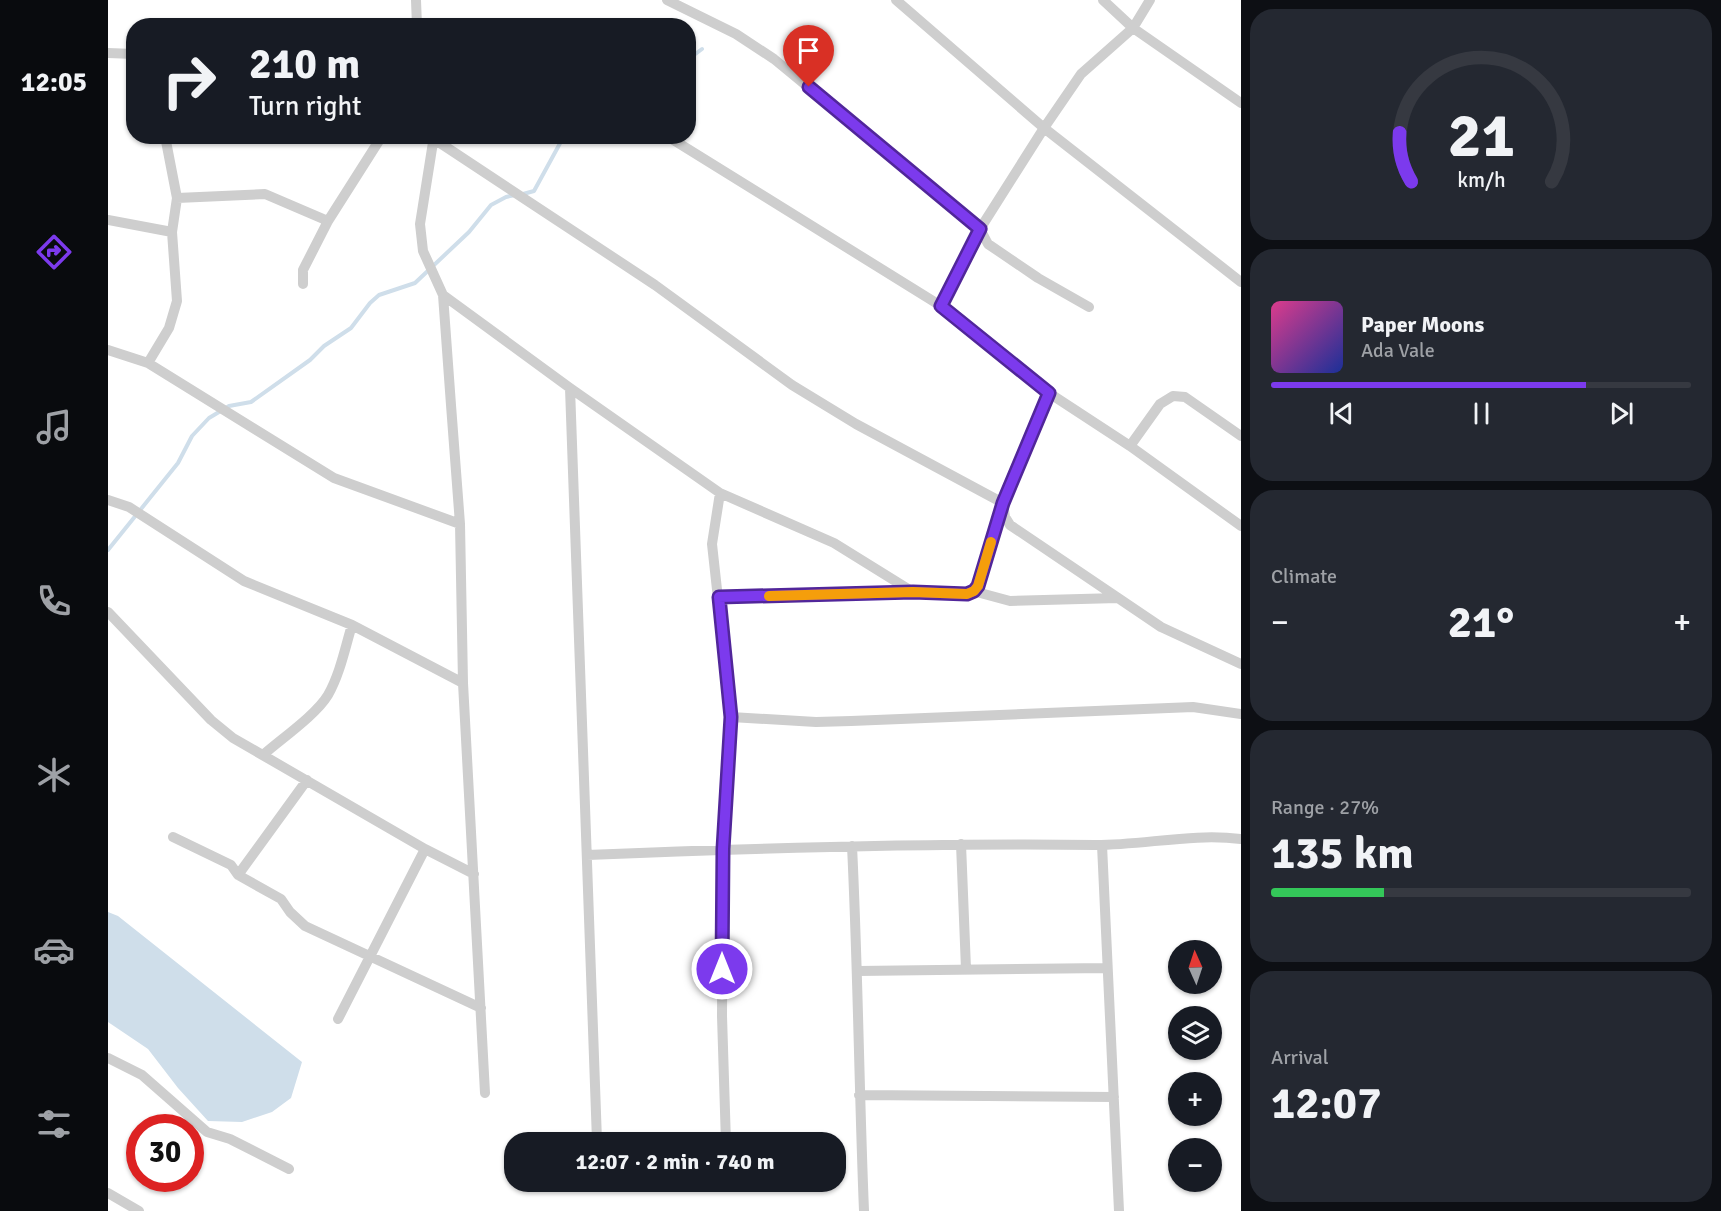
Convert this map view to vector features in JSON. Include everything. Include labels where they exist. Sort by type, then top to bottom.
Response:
[{"type":"street","points":[[416,0],[417,18]]},
{"type":"street","points":[[668,0],[736,34],[774,59],[980,229],[988,244],[1038,278],[1089,307]]},
{"type":"street","points":[[896,0],[1044,128],[1241,282]]},
{"type":"street","points":[[1103,0],[1132,28],[1241,103]]},
{"type":"street","points":[[941,306],[980,229],[1044,128],[1081,75],[1132,28],[1150,0]]},
{"type":"street","points":[[108,53],[126,54]]},
{"type":"street","points":[[148,363],[169,328],[177,301],[172,232],[177,198],[167,144]]},
{"type":"street","points":[[303,284],[303,270],[328,221],[377,144]]},
{"type":"street","points":[[433,144],[420,224],[423,250],[443,295],[460,524],[463,683],[485,1093]]},
{"type":"street","points":[[443,144],[655,285],[792,385],[856,424],[1003,503]]},
{"type":"street","points":[[680,144],[941,306],[1049,393],[1130,446],[1241,526]]},
{"type":"street","points":[[177,198],[265,194],[328,221]]},
{"type":"street","points":[[108,220],[172,232]]},
{"type":"street","points":[[443,295],[570,388],[720,493],[834,543],[913,592]]},
{"type":"street","points":[[108,350],[148,363],[334,478],[460,524]]},
{"type":"street","points":[[570,388],[597,1132]]},
{"type":"street","points":[[719,597],[913,592],[967,594],[974,591],[978,586],[1002,517],[1003,503],[1049,393]]},
{"type":"street","points":[[1130,446],[1160,404],[1173,396],[1185,397],[1241,435]]},
{"type":"street","points":[[720,493],[712,544],[731,717],[723,849],[722,1016],[726,1132]]},
{"type":"street","points":[[108,500],[129,507],[244,581],[352,625],[463,683]]},
{"type":"street","points":[[1002,517],[1010,525],[1161,627],[1241,664]]},
{"type":"street","points":[[974,591],[1010,601],[1118,598]]},
{"type":"street","points":[[108,612],[211,720],[233,738],[425,849],[474,874]]},
{"type":"street","points":[[263,755],[319,707],[327,696],[352,625]]},
{"type":"street","points":[[731,717],[839,722],[1193,707],[1241,714]]},
{"type":"street","points":[[238,874],[307,780]]},
{"type":"street","points":[[587,855],[852,846],[1102,844],[1217,836],[1241,839]]},
{"type":"street","points":[[172,837],[231,865],[238,874],[281,899],[290,912],[305,926],[481,1008]]},
{"type":"street","points":[[961,844],[966,969]]},
{"type":"street","points":[[1102,844],[1119,1211]]},
{"type":"street","points":[[852,846],[858,971],[859,1095],[864,1211]]},
{"type":"street","points":[[338,1019],[425,849]]},
{"type":"street","points":[[858,971],[1107,968]]},
{"type":"street","points":[[108,1058],[142,1075],[207,1132],[230,1139],[289,1169]]},
{"type":"street","points":[[859,1095],[1114,1097]]},
{"type":"street","points":[[108,1193],[139,1211]]},
{"type":"water","points":[[108,912],[118,916],[302,1062],[291,1098],[272,1112],[242,1122],[208,1121],[178,1088],[148,1049],[108,1022]]},
{"type":"waterway","points":[[696,54],[702,49]]},
{"type":"waterway","points":[[523,194],[534,191],[560,144]]},
{"type":"waterway","points":[[108,550],[178,463],[192,436],[209,418],[229,406],[251,402],[310,360],[324,346],[351,328],[379,295],[415,283],[469,232],[491,205],[515,195]]},
{"type":"slow traffic","points":[[769,596],[913,592],[967,594],[978,586],[991,542]]},
{"type":"route","points":[[722,969],[723,849],[731,717],[719,597],[913,592],[967,594],[974,591],[978,586],[1003,503],[1049,393],[941,306],[980,229],[809,87]]}]
